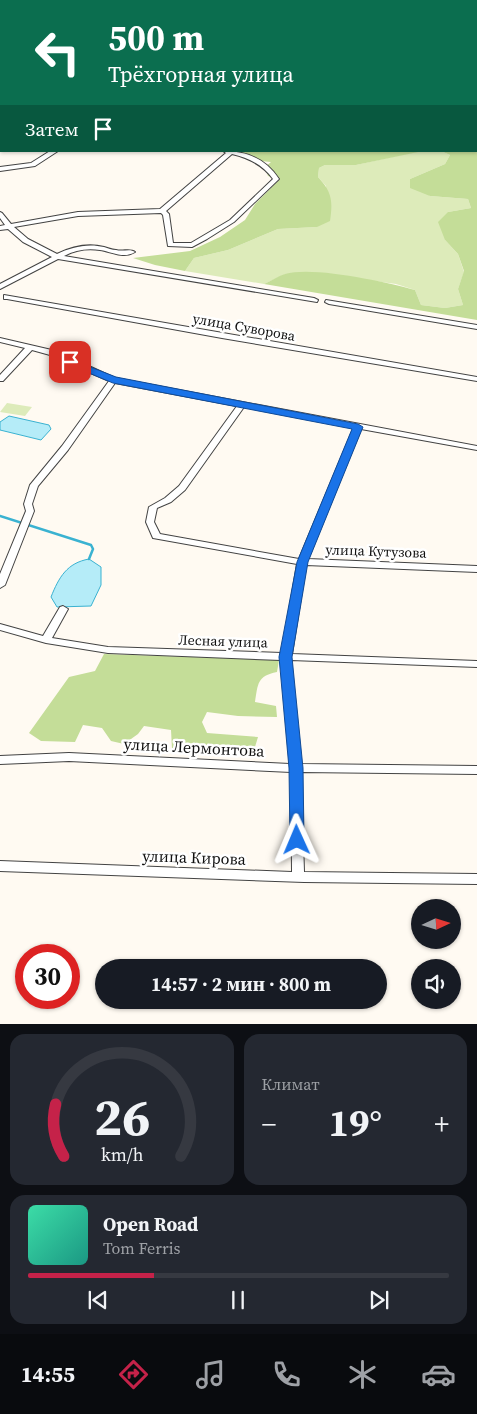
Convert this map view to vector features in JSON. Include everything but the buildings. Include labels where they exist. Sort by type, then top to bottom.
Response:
[{"type":"street","points":[[0,169],[32,165],[53,152]]},
{"type":"street","points":[[0,228],[78,214],[162,211],[229,152],[266,165],[276,179],[232,221],[192,245],[170,245],[166,214],[162,211]]},
{"type":"street","points":[[0,214],[9,227],[23,241],[58,257],[314,300]]},
{"type":"street","points":[[0,286],[68,251],[85,247],[102,248],[117,253],[132,252]]},
{"type":"street","name":"улица Суворова","points":[[7,297],[477,379]]},
{"type":"street","points":[[328,302],[477,326]]},
{"type":"street","points":[[0,340],[53,353],[113,380],[477,448]]},
{"type":"street","points":[[0,379],[31,347]]},
{"type":"street","points":[[0,585],[30,511],[28,504],[34,485],[65,448],[113,380]]},
{"type":"street","name":"улица Кутузова","points":[[242,404],[182,488],[168,500],[153,507],[150,522],[156,536],[302,562],[477,569]]},
{"type":"street","points":[[298,876],[296,768],[286,657],[302,562],[358,427]]},
{"type":"street","points":[[46,640],[63,608]]},
{"type":"street","name":"Лесная улица","points":[[0,627],[46,640],[108,650],[477,664]]},
{"type":"street","name":"улица Лермонтова","points":[[0,760],[69,757],[296,768],[477,770]]},
{"type":"street","name":"улица Кирова","points":[[0,866],[298,876],[477,879]]},
{"type":"green space","points":[[238,152],[418,152],[356,165],[325,165],[319,168],[318,177],[329,192],[331,208],[330,221],[317,227],[278,229],[228,250],[194,258],[185,271],[133,258],[190,251],[220,237],[245,220],[255,204],[280,179],[268,176],[265,167],[271,162],[260,161]]},
{"type":"green space","points":[[414,152],[443,152],[450,155],[445,164],[410,179],[430,196],[468,199],[471,208],[448,212],[445,240],[458,254],[464,272],[458,289],[463,305],[445,308],[421,305],[415,290],[396,284],[360,279],[286,274],[264,284],[185,271],[194,258],[228,250],[278,229],[317,227],[326,186],[318,177],[319,168],[325,165],[356,165]]},
{"type":"green space","points":[[443,152],[477,152],[477,320],[264,284],[285,274],[298,272],[331,273],[415,290],[421,305],[445,308],[463,305],[458,289],[464,271],[458,254],[445,240],[438,222],[448,212],[471,208],[468,199],[430,196],[410,188],[410,179],[445,164],[450,155]]},
{"type":"green space","points":[[7,403],[32,407],[25,416],[0,412]]},
{"type":"green space","points":[[104,654],[279,660],[277,672],[266,676],[260,682],[255,702],[276,706],[277,717],[238,716],[207,712],[202,722],[207,733],[258,737],[252,757],[172,749],[171,730],[144,726],[138,734],[124,744],[111,741],[102,728],[83,725],[75,742],[41,741],[29,733],[69,677],[95,671]]},
{"type":"water","points":[[9,416],[49,425],[51,429],[41,440],[0,430],[0,422]]},
{"type":"water","points":[[89,559],[101,567],[101,585],[91,606],[57,607],[51,597],[61,577],[75,564]]},
{"type":"waterway","points":[[0,516],[91,545],[93,549],[89,559]]},
{"type":"route","points":[[70,362],[113,380],[358,427],[302,562],[286,657],[296,768],[297,840]]}]
